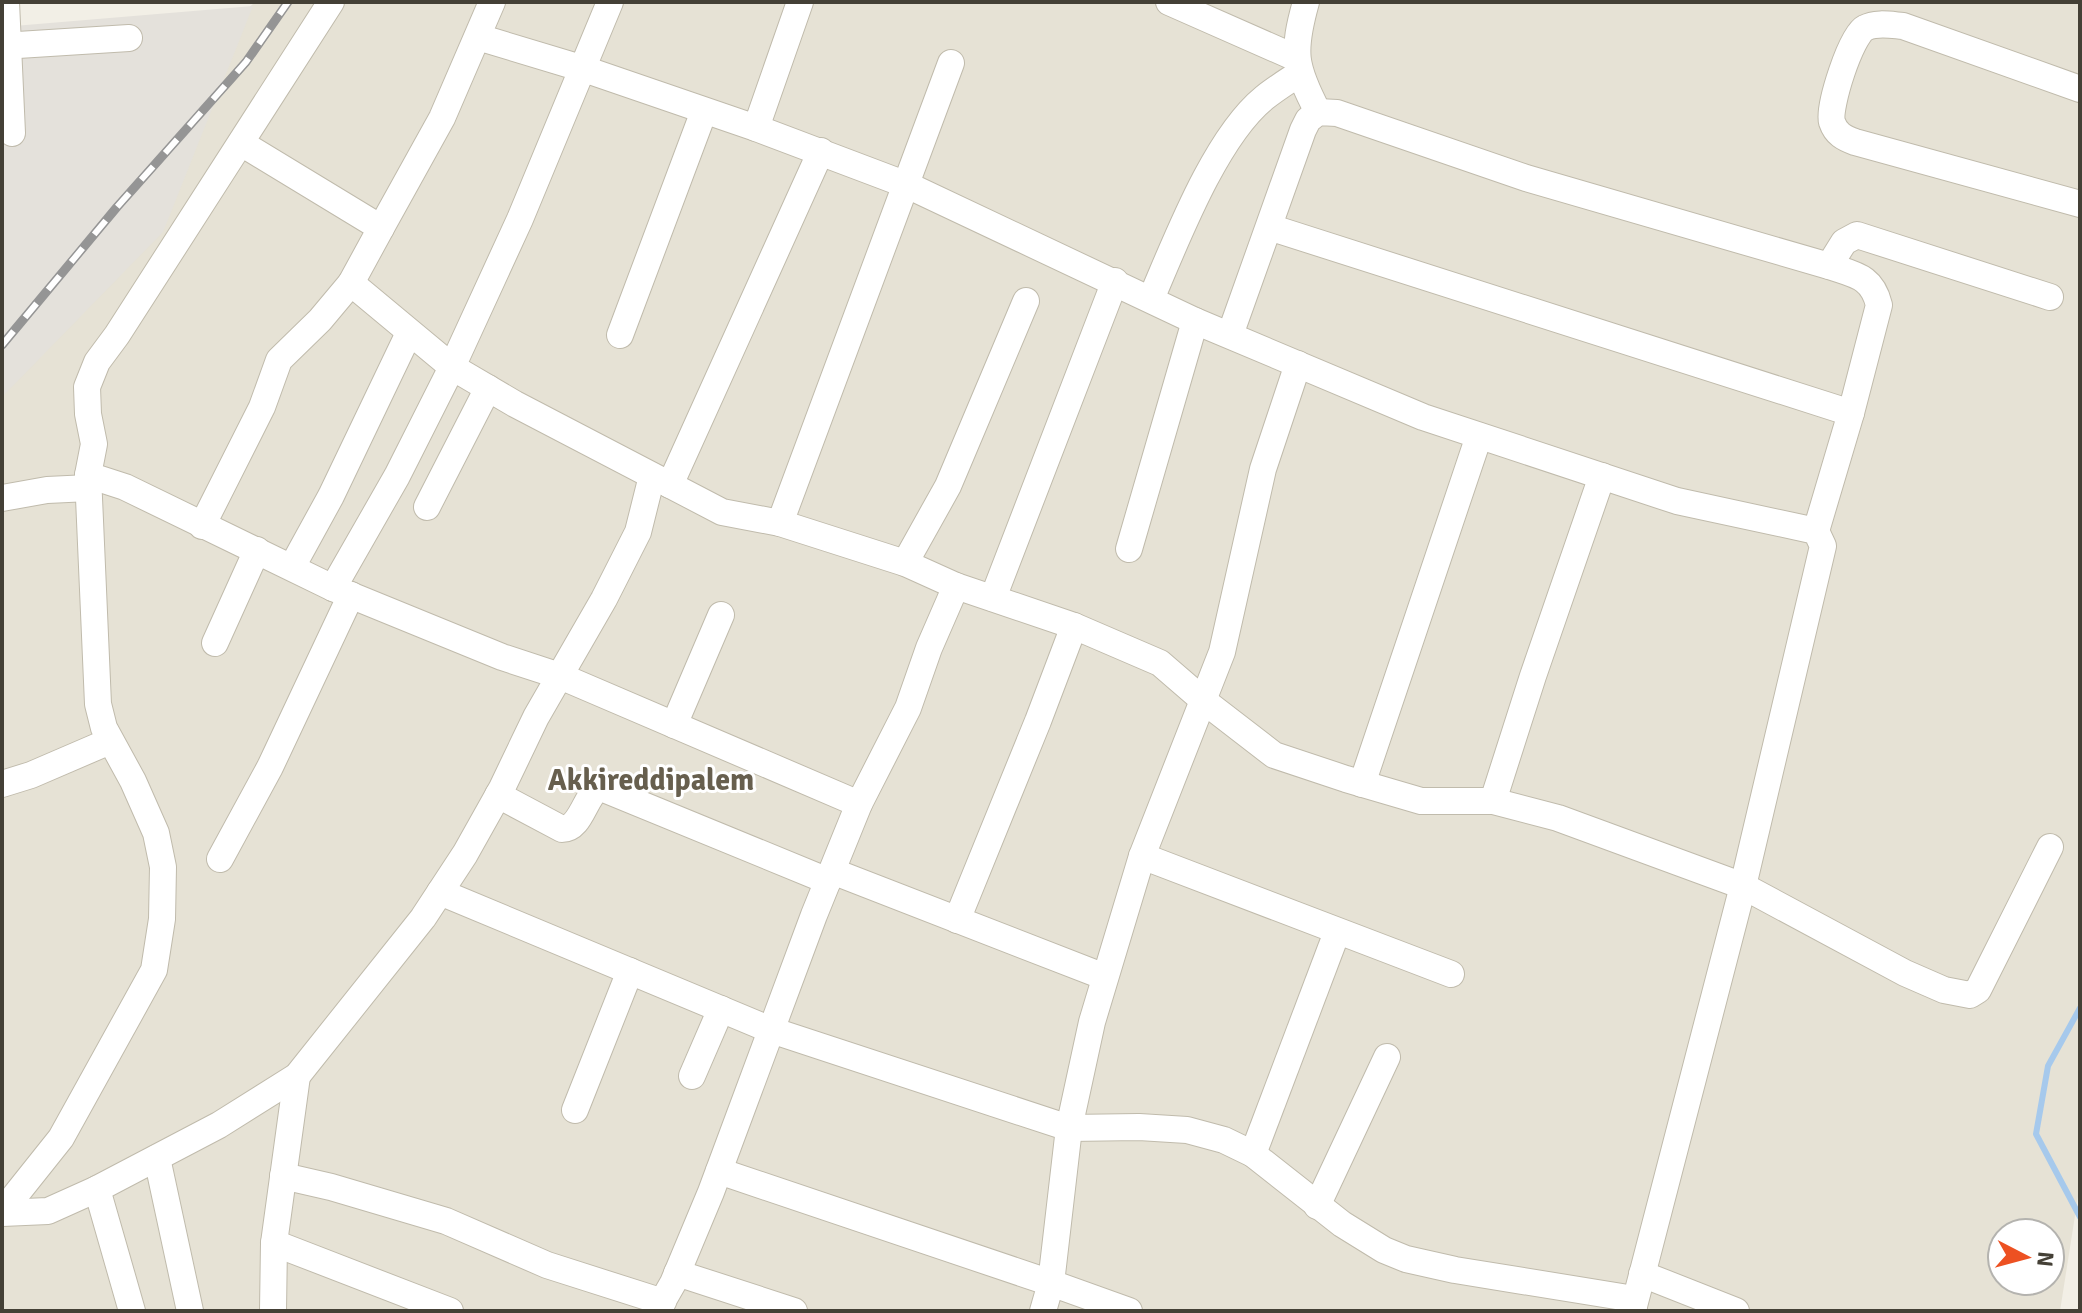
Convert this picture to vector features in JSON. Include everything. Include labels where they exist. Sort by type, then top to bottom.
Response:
[{"type":"street","points":[[6,2],[12,133]]},
{"type":"street","points":[[2,1213],[61,1138],[154,970],[162,919],[163,867],[156,833],[104,728],[98,704],[89,482],[94,444],[87,387],[97,362],[331,2]]},
{"type":"street","points":[[202,526],[262,407],[279,360],[320,320],[351,283],[442,118],[492,2]]},
{"type":"street","points":[[220,859],[270,767],[342,592],[452,367],[584,69],[610,2]]},
{"type":"street","points":[[756,128],[800,2]]},
{"type":"street","points":[[1169,2],[1298,66]]},
{"type":"street","points":[[1306,2],[1297,35],[1298,66],[1318,112]]},
{"type":"street","points":[[2080,89],[1903,26],[1884,24],[1864,28],[1853,39],[1832,106],[1832,121],[1840,136],[1855,142],[2080,204]]},
{"type":"street","points":[[478,37],[584,69],[756,128],[907,185],[1195,321],[1423,417],[1677,501],[1816,531]]},
{"type":"street","points":[[6,45],[129,38]]},
{"type":"street","points":[[780,523],[951,63]]},
{"type":"street","points":[[1151,299],[1194,202],[1240,123],[1298,66]]},
{"type":"street","points":[[620,335],[704,111]]},
{"type":"street","points":[[1230,335],[1303,130],[1308,120],[1318,112],[1337,113],[1541,183],[1829,266],[1865,279],[1875,290],[1879,305],[1816,531],[1823,546],[1743,886],[1634,1308]]},
{"type":"street","points":[[241,143],[381,228]]},
{"type":"street","points":[[2,1213],[48,1211],[97,1189],[219,1125],[297,1076],[423,918],[465,854],[536,717],[604,599],[821,151]]},
{"type":"street","points":[[1269,227],[1851,413]]},
{"type":"street","points":[[1829,266],[1844,242],[1857,235],[2050,297]]},
{"type":"street","points":[[993,598],[1115,281]]},
{"type":"street","points":[[351,283],[452,367],[722,512],[780,523],[905,563],[956,586],[1074,626],[1160,663],[1274,755],[1421,801],[1493,801],[1558,818],[1743,886],[1905,973],[1944,990],[1970,995],[1978,990],[2050,847]]},
{"type":"street","points":[[905,563],[948,486],[1026,301]]},
{"type":"street","points":[[1129,549],[1195,321]]},
{"type":"street","points":[[292,567],[331,496],[409,333]]},
{"type":"street","points":[[1043,1311],[1051,1283],[1069,1128],[1092,1022],[1142,856],[1204,701],[1227,633],[1263,469],[1298,364]]},
{"type":"street","points":[[427,507],[488,388]]},
{"type":"street","points":[[1362,784],[1479,436]]},
{"type":"street","points":[[1493,801],[1602,476]]},
{"type":"street","points":[[2,498],[89,482],[125,487],[342,592],[502,657],[560,676],[859,804]]},
{"type":"street","points":[[215,643],[257,550]]},
{"type":"street","points":[[283,1176],[446,1221],[547,1265],[660,1306],[719,1171],[859,804],[908,708],[929,648],[956,586]]},
{"type":"street","points":[[674,725],[721,615]]},
{"type":"street","points":[[957,920],[1074,626]]},
{"type":"street","points":[[2,784],[110,741]]},
{"type":"street","points":[[498,795],[567,830],[573,826],[592,792],[599,787],[607,789],[830,876],[957,920],[1105,977]]},
{"type":"street","points":[[1142,856],[1451,974]]},
{"type":"street","points":[[440,892],[771,1030],[1069,1128],[1187,1130],[1224,1140],[1253,1154],[1317,1206],[1384,1250],[1406,1259],[1596,1302],[1630,1300],[1634,1308]]},
{"type":"street","points":[[1253,1154],[1337,932]]},
{"type":"street","points":[[575,1110],[630,971]]},
{"type":"street","points":[[692,1076],[721,1009]]},
{"type":"street","points":[[1317,1206],[1387,1057]]},
{"type":"street","points":[[273,1311],[274,1243],[297,1076]]},
{"type":"street","points":[[157,1158],[190,1311]]},
{"type":"street","points":[[719,1171],[1129,1311]]},
{"type":"street","points":[[97,1189],[132,1311]]},
{"type":"street","points":[[274,1243],[450,1311]]},
{"type":"street","points":[[677,1273],[794,1311]]},
{"type":"street","points":[[1642,1274],[1736,1311]]},
{"type":"shaded area","points":[[255,2],[2080,2],[2080,1184],[2066,1273],[2066,1217],[1986,1217],[1986,1297],[2062,1297],[2060,1311],[2,1311],[2,244]]},
{"type":"shaded area","points":[[253,6],[163,232],[2,397],[2,27]]},
{"type":"waterway","points":[[2080,1008],[2048,1066],[2036,1134],[2080,1217]]},
{"type":"railway","points":[[2,345],[117,207],[246,62],[288,2]]},
{"type":"district","name":"Akkireddipalem","points":[[651,780]]}]
